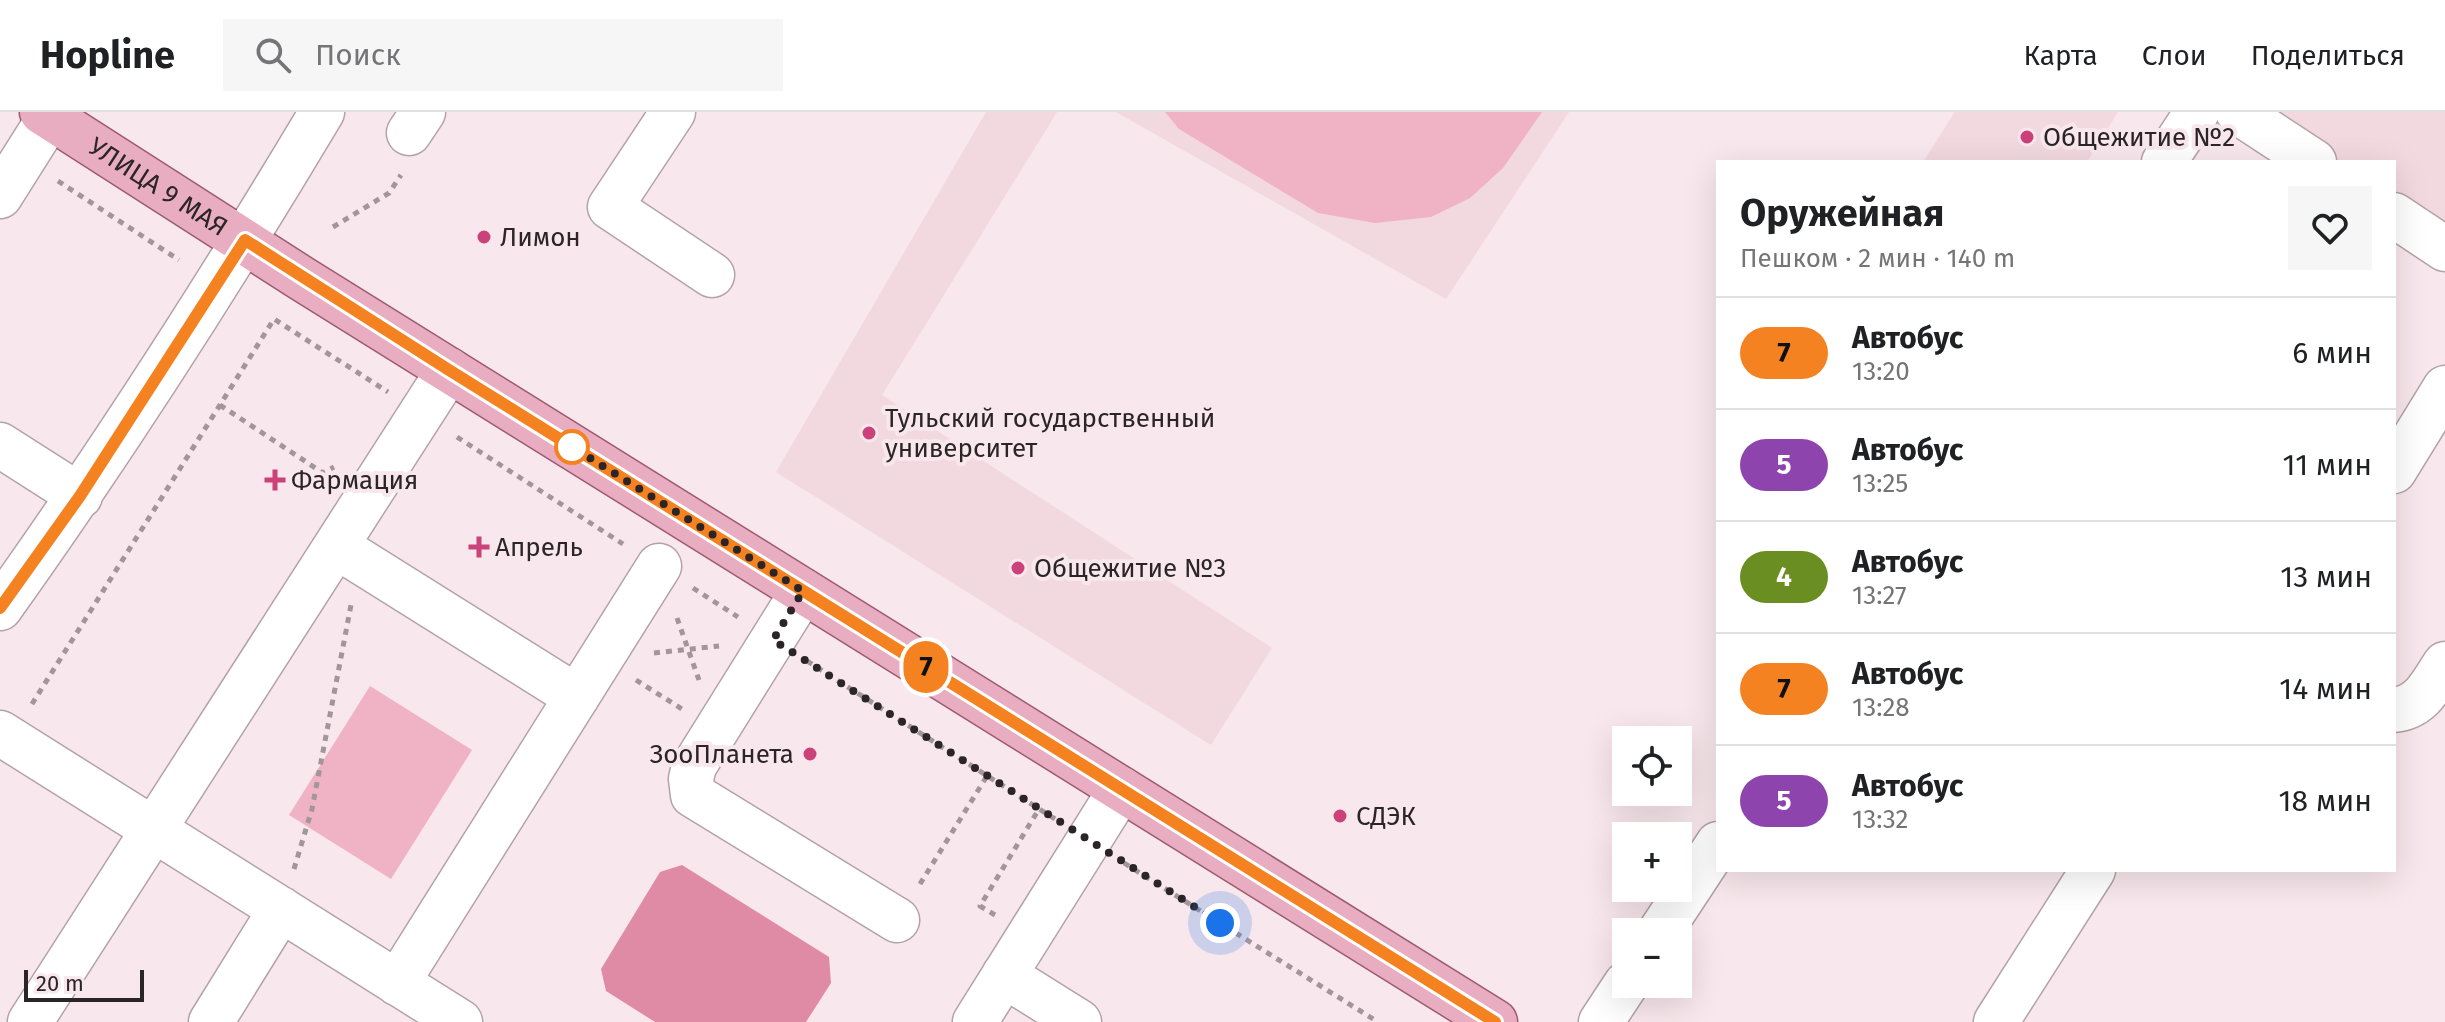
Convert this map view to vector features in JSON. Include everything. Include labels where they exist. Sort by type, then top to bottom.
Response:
[{"type":"main road","name":"УЛИЦА 9 МАЯ","points":[[48,114],[205,217],[1495,1022]]},
{"type":"street","points":[[0,608],[80,496],[245,240],[322,112]]},
{"type":"street","points":[[673,112],[610,207],[712,275]]},
{"type":"street","points":[[2165,160],[2197,112]]},
{"type":"street","points":[[2238,112],[2311,160]]},
{"type":"street","points":[[0,196],[48,114]]},
{"type":"street","points":[[2396,216],[2445,249]]},
{"type":"street","points":[[30,1022],[153,829],[347,554],[420,413],[449,370]]},
{"type":"street","points":[[2396,468],[2445,388]]},
{"type":"street","points":[[0,445],[80,496]]},
{"type":"street","points":[[347,554],[577,697]]},
{"type":"street","points":[[397,983],[659,566]]},
{"type":"street","points":[[803,591],[694,766],[691,779],[693,795],[897,920]]},
{"type":"street","points":[[2396,710],[2421,700],[2445,664]]},
{"type":"street","points":[[5,736],[460,1022]]},
{"type":"street","points":[[975,1022],[1121,789]]},
{"type":"street","points":[[1669,918],[1716,847]]},
{"type":"street","points":[[1996,1022],[2092,872]]},
{"type":"street","points":[[211,1022],[281,909]]},
{"type":"street","points":[[1004,975],[1079,1022]]},
{"type":"street","points":[[1601,1022],[1617,998]]},
{"type":"path","points":[[333,227],[389,193],[413,137]]},
{"type":"path","points":[[23,159],[180,259]]},
{"type":"path","points":[[5,736],[274,319],[773,640],[1378,1022]]},
{"type":"path","points":[[220,405],[323,473],[336,467]]},
{"type":"path","points":[[281,909],[312,809],[347,554]]},
{"type":"path","points":[[659,566],[716,730]]},
{"type":"path","points":[[601,658],[773,640]]},
{"type":"path","points":[[601,658],[716,730]]},
{"type":"path","points":[[897,920],[987,776]]},
{"type":"path","points":[[1029,936],[980,906],[1039,809]]},
{"type":"shaded area","name":"Тульский государственный университет","points":[[986,112],[1057,112],[882,395],[1272,648],[1211,745],[776,472]]},
{"type":"shaded area","points":[[1116,112],[1569,112],[1446,299]]},
{"type":"shaded area","points":[[1165,112],[1542,112],[1503,168],[1470,198],[1431,217],[1375,223],[1318,213],[1179,129]]},
{"type":"shaded area","name":"Общежитие №2","points":[[1955,112],[2118,112],[2088,160],[1924,160]]},
{"type":"shaded area","points":[[2247,112],[2445,112],[2445,243],[2396,210],[2396,160],[2320,160]]},
{"type":"shaded area","points":[[370,686],[472,750],[391,879],[289,815]]},
{"type":"shaded area","points":[[682,865],[829,957],[831,983],[806,1022],[655,1022],[606,991],[601,969],[660,872]]},
{"type":"bus line","name":"7","points":[[0,608],[80,496],[245,240],[301,278],[1495,1022]]},
{"type":"place","name":"Общежитие №2","points":[[2027,137]]},
{"type":"place","name":"Лимон","points":[[484,237]]},
{"type":"place","name":"Тульский государственный университет","points":[[869,433]]},
{"type":"place","name":"Фармация","points":[[275,480]]},
{"type":"place","name":"Апрель","points":[[479,547]]},
{"type":"place","name":"Общежитие №3","points":[[1018,568]]},
{"type":"place","name":"ЗооПланета","points":[[810,754]]},
{"type":"place","name":"СДЭК","points":[[1340,816]]},
{"type":"route","points":[[572,447],[569,445],[803,591],[773,640],[1220,923]]}]
